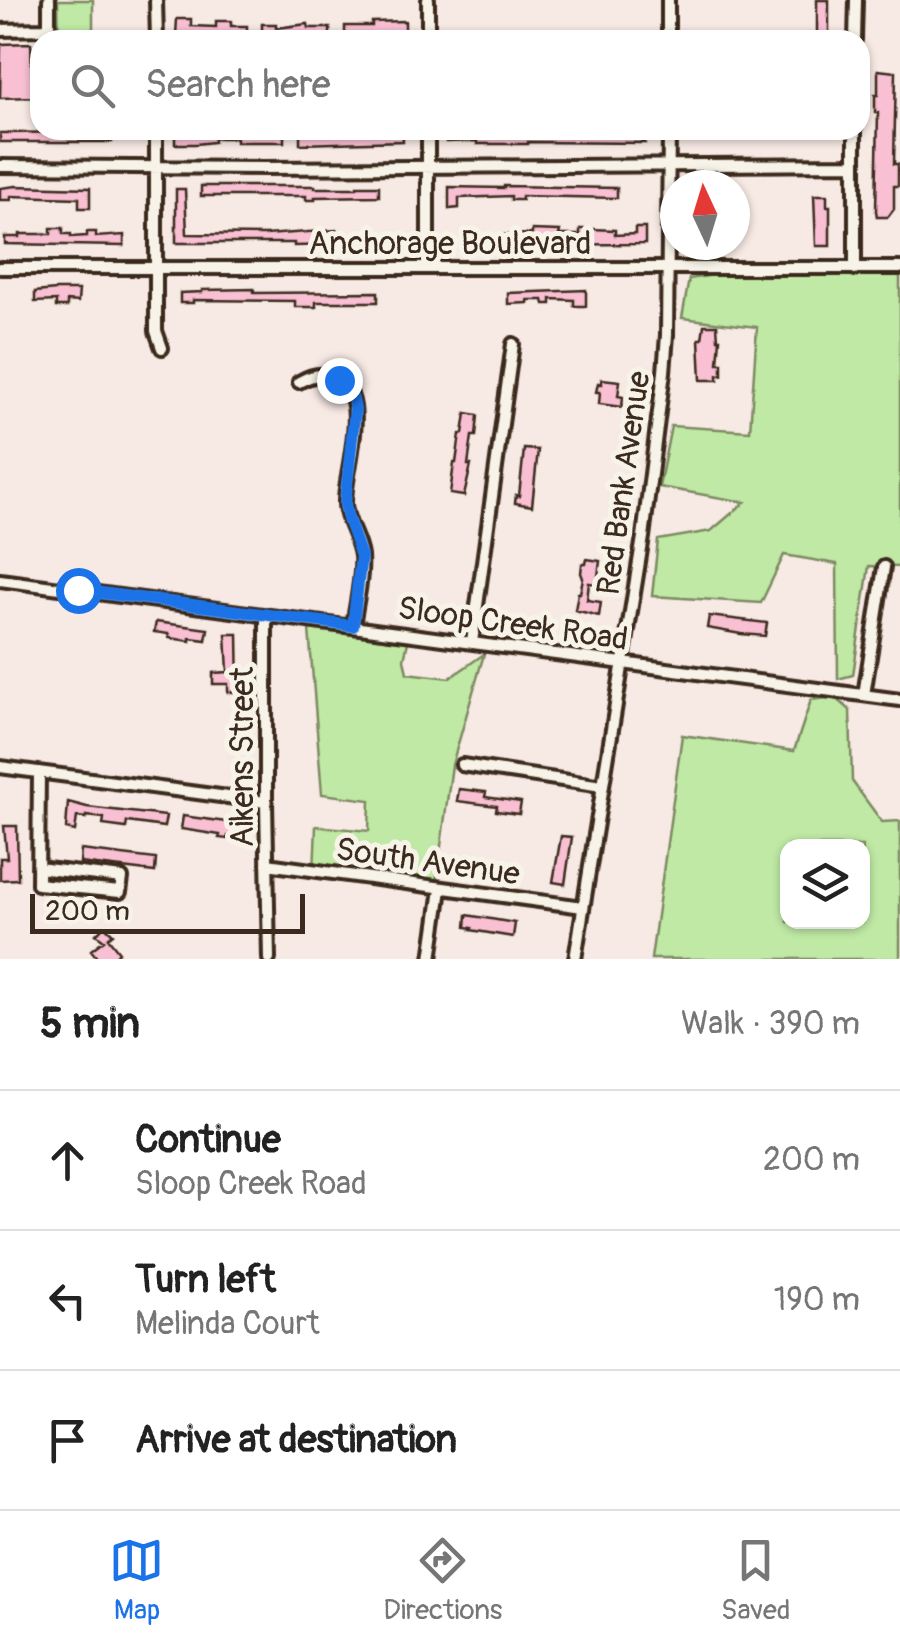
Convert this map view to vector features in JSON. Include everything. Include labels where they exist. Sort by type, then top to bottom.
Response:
[{"type":"street","points":[[0,30],[46,29],[49,0]]},
{"type":"street","points":[[156,0],[156,30]]},
{"type":"street","points":[[428,0],[428,30]]},
{"type":"street","points":[[668,0],[668,30]]},
{"type":"street","points":[[855,30],[856,0]]},
{"type":"street","points":[[156,140],[154,270],[156,331],[162,348]]},
{"type":"street","points":[[428,140],[428,267]]},
{"type":"street","name":"Red Bank Avenue","points":[[576,959],[662,388],[668,335],[669,140]]},
{"type":"street","points":[[855,140],[855,269]]},
{"type":"street","points":[[0,166],[855,164]]},
{"type":"street","name":"Anchorage Boulevard","points":[[0,268],[900,268]]},
{"type":"street","points":[[472,642],[513,344]]},
{"type":"street","points":[[299,382],[312,376],[332,376],[348,388],[354,402],[345,504],[361,556],[353,626]]},
{"type":"street","points":[[864,695],[884,567]]},
{"type":"street","name":"Sloop Creek Road","points":[[0,580],[900,700]]},
{"type":"street","name":"Aikens Street","points":[[266,614],[269,959]]},
{"type":"street","points":[[462,765],[602,786]]},
{"type":"street","points":[[0,767],[266,802]]},
{"type":"street","points":[[38,772],[38,868],[38,884],[120,892],[122,878],[38,868]]},
{"type":"street","name":"South Avenue","points":[[268,864],[583,906]]},
{"type":"street","points":[[431,959],[441,889]]},
{"type":"green space","points":[[58,0],[93,0],[93,30],[59,30]]},
{"type":"green space","points":[[900,274],[900,567],[869,566],[853,675],[838,679],[837,564],[784,555],[761,603],[652,596],[658,540],[711,531],[745,502],[659,487],[671,426],[750,431],[757,327],[682,318],[689,279],[714,275]]},
{"type":"green space","points":[[309,629],[408,642],[404,659],[407,673],[450,678],[484,654],[452,765],[435,890],[314,872],[316,826],[369,831],[370,800],[322,794]]},
{"type":"green space","points":[[835,697],[850,710],[852,781],[882,822],[900,821],[900,959],[651,959],[682,735],[794,751],[811,700]]},
{"type":"building","points":[[817,0],[829,0],[829,30],[817,30]]},
{"type":"building","points":[[177,19],[191,19],[191,26],[216,27],[216,21],[231,21],[231,26],[247,26],[247,30],[176,30]]},
{"type":"building","points":[[405,21],[405,30],[345,30],[345,26],[372,26],[372,22]]},
{"type":"building","points":[[262,24],[276,24],[276,28],[308,24],[309,28],[330,28],[330,30],[262,30]]},
{"type":"building","points":[[30,43],[30,97],[0,98],[1,44]]},
{"type":"building","points":[[878,70],[896,72],[894,164],[898,164],[898,186],[894,186],[894,209],[888,217],[877,217],[876,211]]},
{"type":"building","points":[[0,133],[30,133],[30,140],[112,142],[0,142]]},
{"type":"building","points":[[175,140],[214,140],[196,144],[175,144]]},
{"type":"building","points":[[236,140],[284,140],[284,142]]},
{"type":"building","points":[[300,140],[403,141],[300,144]]},
{"type":"building","points":[[446,140],[645,140],[645,143]]},
{"type":"building","points":[[201,186],[379,186],[379,196],[306,200],[306,196],[201,196]]},
{"type":"building","points":[[449,187],[617,188],[617,198],[459,198],[459,208],[449,209]]},
{"type":"building","points":[[0,188],[90,188],[90,208],[79,208],[79,198],[11,196],[11,200],[0,200]]},
{"type":"building","points":[[176,189],[185,189],[187,234],[265,235],[336,230],[335,235],[382,234],[382,244],[176,243]]},
{"type":"building","points":[[814,195],[827,195],[830,246],[816,246]]},
{"type":"building","points":[[51,228],[63,228],[63,234],[71,237],[87,236],[87,232],[96,232],[96,237],[124,235],[124,246],[5,244],[5,237],[51,234]]},
{"type":"building","points":[[635,228],[645,228],[645,244],[503,245],[503,235],[532,234],[532,230],[580,235],[580,229],[615,230],[615,235],[635,234]]},
{"type":"building","points":[[254,289],[254,293],[378,292],[378,302],[316,302],[316,307],[295,307],[295,301],[180,303],[180,293]]},
{"type":"building","points":[[79,290],[78,302],[67,301],[67,307],[56,307],[56,301],[35,302],[35,292]]},
{"type":"building","points":[[586,290],[586,306],[574,306],[574,300],[551,299],[551,304],[528,300],[508,304],[508,293]]},
{"type":"building","points":[[704,325],[717,325],[718,363],[722,363],[718,380],[701,380],[699,339]]},
{"type":"building","points":[[602,379],[620,381],[618,396],[623,397],[622,407],[599,404],[600,392],[596,392]]},
{"type":"building","points":[[466,413],[478,415],[464,496],[450,494]]},
{"type":"building","points":[[524,449],[538,450],[532,506],[515,503]]},
{"type":"building","points":[[587,559],[600,561],[598,576],[603,576],[602,585],[589,583],[587,600],[601,602],[599,616],[575,610],[583,578],[582,564]]},
{"type":"building","points":[[709,616],[767,623],[765,636],[707,628]]},
{"type":"building","points":[[156,622],[208,629],[206,640],[169,638],[169,634],[154,632]]},
{"type":"building","points":[[226,634],[238,634],[239,692],[228,692],[228,684],[213,684],[213,673],[228,672]]},
{"type":"building","points":[[459,789],[521,802],[519,814],[496,811],[497,806],[457,801]]},
{"type":"building","points":[[68,802],[166,816],[164,827],[127,822],[126,828],[103,825],[104,818],[86,816],[77,817],[75,831],[66,829]]},
{"type":"building","points":[[183,816],[241,824],[239,837],[219,838],[220,835],[181,829]]},
{"type":"building","points":[[4,826],[17,826],[18,879],[0,880],[0,858],[7,858]]},
{"type":"building","points":[[561,836],[572,837],[565,884],[553,882]]},
{"type":"building","points":[[81,850],[156,859],[155,872],[80,863]]},
{"type":"building","points":[[467,915],[515,923],[513,937],[471,930],[466,927]]},
{"type":"building","points":[[104,926],[113,934],[108,938],[119,952],[113,959],[98,959],[91,950],[104,940],[96,934]]},
{"type":"route","points":[[78,590],[353,626],[361,556],[345,504],[355,409],[352,395],[339,380]]}]
